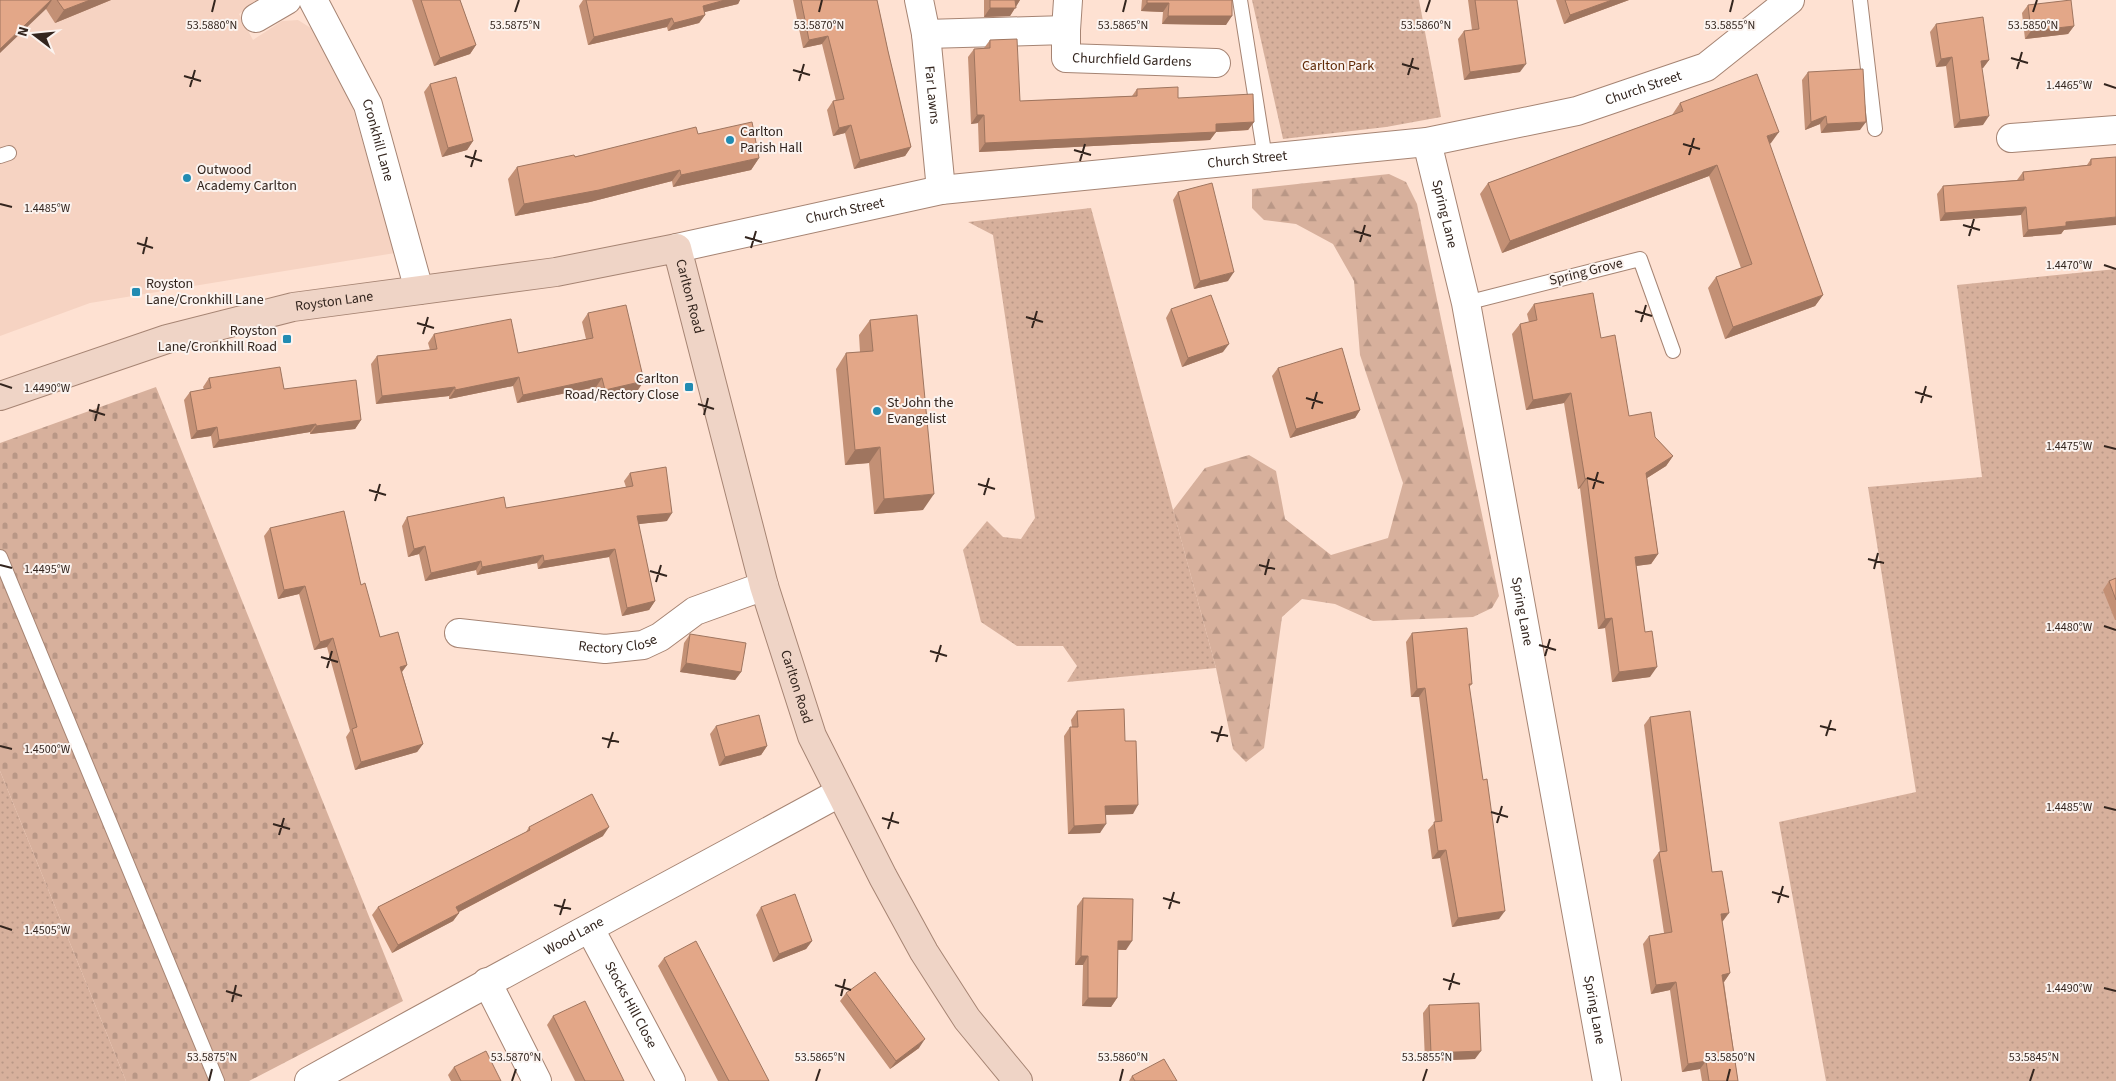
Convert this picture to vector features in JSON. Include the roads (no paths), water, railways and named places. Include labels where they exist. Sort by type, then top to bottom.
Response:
[{"type":"main road","name":"Royston Lane","points":[[0,396],[167,340],[293,307],[556,272],[677,248]]},
{"type":"main road","name":"Carlton Road","points":[[677,248],[764,586],[812,736],[839,793],[924,952],[967,1019],[1018,1081]]},
{"type":"street","points":[[256,18],[287,0]]},
{"type":"street","name":"Cronkhill Lane","points":[[313,0],[368,106],[419,290]]},
{"type":"street","name":"Far Lawns","points":[[919,0],[926,34],[942,190]]},
{"type":"street","points":[[1066,30],[1068,0]]},
{"type":"street","name":"Church Street","points":[[677,248],[942,190],[1427,142],[1578,111],[1706,67],[1790,0]]},
{"type":"street","name":"Churchfield Gardens","points":[[926,34],[1066,30],[1066,58],[1216,63]]},
{"type":"street","points":[[2011,138],[2116,130]]},
{"type":"street","name":"Spring Lane","points":[[1427,142],[1466,303],[1608,1081]]},
{"type":"street","name":"Rectory Close","points":[[459,633],[605,649],[643,645],[660,637],[694,611],[764,586]]},
{"type":"street","name":"Wood Lane","points":[[309,1081],[487,982],[590,929],[839,793]]},
{"type":"street","name":"Stocks Hill Close","points":[[590,929],[671,1081]]},
{"type":"street","points":[[487,982],[537,1081]]},
{"type":"lane","points":[[1240,0],[1265,158]]},
{"type":"lane","points":[[1860,0],[1875,129]]},
{"type":"lane","name":"Spring Grove","points":[[1466,303],[1640,259],[1673,351]]},
{"type":"lane","points":[[0,557],[217,1081]]},
{"type":"place","name":"Carlton Parish Hall","points":[[730,140]]},
{"type":"place","name":"Outwood Academy Carlton","points":[[187,178]]},
{"type":"place","name":"Royston Lane/Cronkhill Lane","points":[[136,292]]},
{"type":"place","name":"Royston Lane/Cronkhill Road","points":[[287,339]]},
{"type":"place","name":"Carlton Road/Rectory Close","points":[[689,387]]},
{"type":"place","name":"St John the Evangelist","points":[[877,411]]},
{"type":"park label","name":"Carlton Park","points":[[1338,66]]}]
